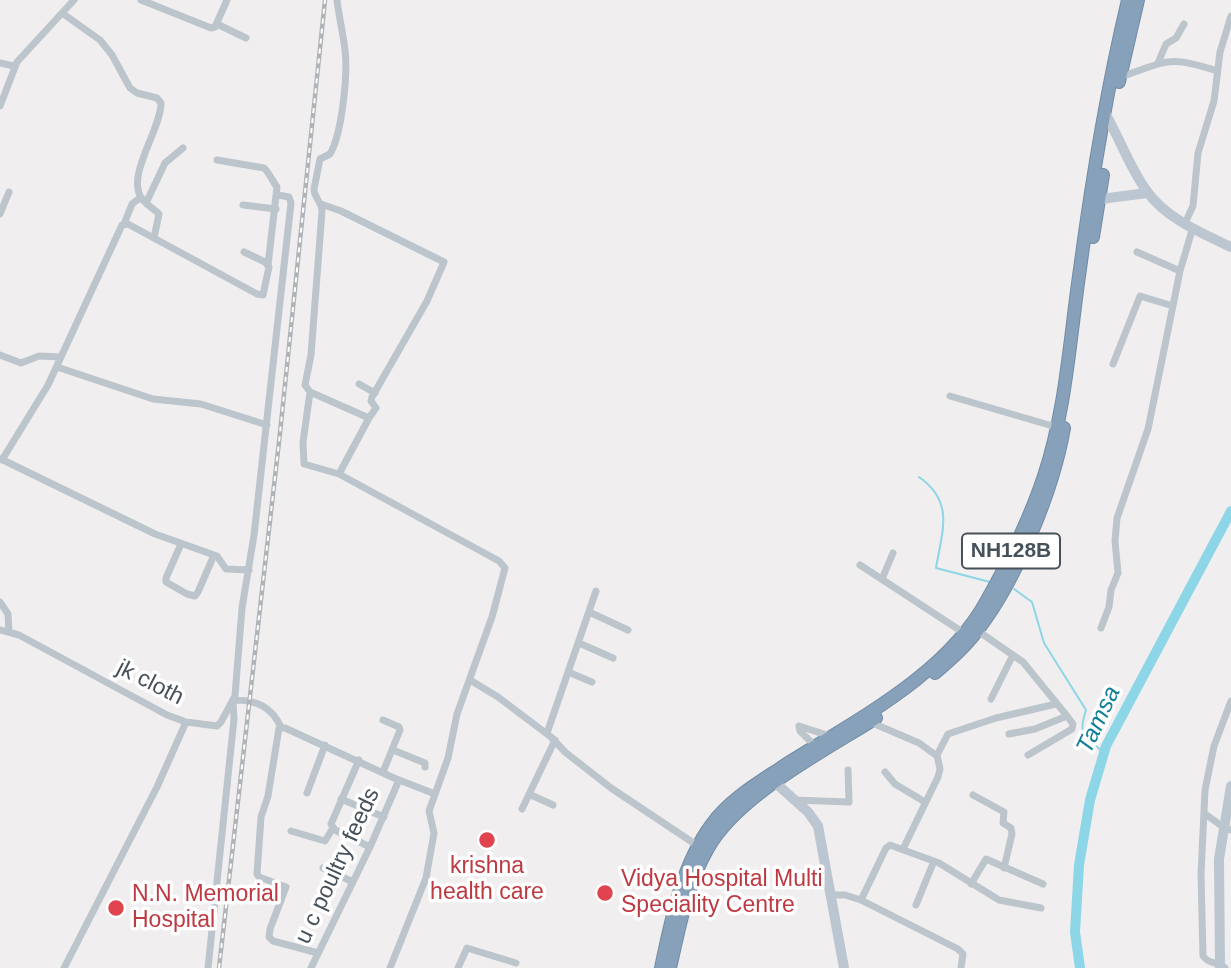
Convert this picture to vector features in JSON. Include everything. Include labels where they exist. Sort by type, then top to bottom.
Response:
[{"type":"highway","name":"NH128B","points":[[661,968],[676,907],[698,846],[713,822],[726,809],[870,722],[915,690],[956,655],[978,631],[999,599],[1035,524],[1059,455],[1105,113],[1128,0]]},
{"type":"highway","name":"NH128B","points":[[670,968],[681,920],[706,851],[716,835],[732,816],[771,780],[830,736],[913,683],[964,633],[986,603],[1033,506],[1045,474],[1056,427],[1095,200],[1138,0]]},
{"type":"street","points":[[0,106],[14,66],[74,0]]},
{"type":"street","points":[[141,0],[213,28],[227,0]]},
{"type":"street","points":[[337,0],[345,47],[339,126],[333,151],[320,159],[317,166],[314,194],[321,204],[352,216],[444,262],[427,301],[371,401],[376,409],[340,474]]},
{"type":"street","points":[[62,13],[100,40],[112,55],[130,88],[136,93],[159,100],[160,114],[139,173],[138,188],[144,200],[159,214],[154,238]]},
{"type":"street","points":[[1101,628],[1118,573],[1115,541],[1117,518],[1148,429],[1193,205],[1198,153],[1214,101],[1222,46],[1231,16]]},
{"type":"street","points":[[217,24],[246,38]]},
{"type":"street","points":[[1158,63],[1166,44],[1176,38],[1184,24]]},
{"type":"street","points":[[1120,77],[1158,63],[1182,60],[1217,71]]},
{"type":"street","points":[[0,63],[14,66]]},
{"type":"street","points":[[1105,113],[1147,193],[1168,212],[1231,247]]},
{"type":"street","points":[[183,148],[165,163],[144,200],[132,204],[41,399],[1,460],[120,518],[214,555],[226,569],[249,570]]},
{"type":"street","points":[[124,224],[259,296],[264,293],[269,270],[277,187],[267,170],[217,159]]},
{"type":"street","points":[[0,214],[9,192]]},
{"type":"street","points":[[1095,200],[1147,193]]},
{"type":"street","points":[[208,968],[234,719],[233,701],[242,608],[267,425],[291,203],[289,197],[278,195]]},
{"type":"street","points":[[321,204],[311,355],[305,385],[310,392],[369,418]]},
{"type":"street","points":[[243,205],[276,209]]},
{"type":"street","points":[[244,252],[268,265]]},
{"type":"street","points":[[1137,253],[1180,271]]},
{"type":"street","points":[[1113,364],[1140,296],[1173,306]]},
{"type":"street","points":[[0,355],[21,363],[40,356],[61,357]]},
{"type":"street","points":[[57,367],[143,397],[201,404],[267,425]]},
{"type":"street","points":[[359,384],[375,393]]},
{"type":"street","points":[[310,392],[302,460],[306,466],[340,474],[499,561],[505,568],[492,617],[457,714],[448,758],[429,811],[433,832],[426,878],[390,968]]},
{"type":"street","points":[[950,396],[1056,427]]},
{"type":"street","points":[[181,544],[166,582],[190,595],[195,596],[198,592],[214,555]]},
{"type":"street","points":[[882,579],[893,553]]},
{"type":"street","points":[[860,565],[964,633]]},
{"type":"street","points":[[547,733],[596,592]]},
{"type":"street","points":[[0,602],[8,614],[9,632]]},
{"type":"street","points":[[589,612],[628,630]]},
{"type":"street","name":"jk cloth","points":[[0,630],[25,638],[167,715],[186,722],[219,725],[233,701]]},
{"type":"street","points":[[978,631],[1028,667],[1073,724],[1072,729],[1028,755]]},
{"type":"street","points":[[579,643],[613,658]]},
{"type":"street","points":[[991,699],[1013,655]]},
{"type":"street","points":[[568,672],[592,682]]},
{"type":"street","points":[[470,680],[489,690],[547,733],[565,752],[611,788],[698,846]]},
{"type":"street","points":[[233,701],[250,700],[262,704],[274,713],[281,727],[435,794]]},
{"type":"street","points":[[1231,701],[1214,746],[1205,790],[1201,874],[1202,951],[1205,960],[1222,966],[1219,859],[1227,829],[1231,786]]},
{"type":"street","points":[[903,849],[940,771],[937,756],[950,732],[1056,704]]},
{"type":"street","points":[[1009,734],[1035,729],[1067,716]]},
{"type":"street","points":[[383,720],[400,728],[383,772]]},
{"type":"street","points":[[64,968],[157,787],[186,722]]},
{"type":"street","points":[[870,722],[919,743],[937,756]]},
{"type":"street","points":[[816,746],[799,730],[799,726],[830,736]]},
{"type":"street","points":[[281,727],[278,730],[268,796],[261,817],[257,874],[286,887],[270,929],[270,937],[274,941],[318,953]]},
{"type":"street","points":[[522,809],[555,740]]},
{"type":"street","points":[[307,793],[325,745]]},
{"type":"street","points":[[393,750],[423,762],[425,767]]},
{"type":"street","points":[[359,760],[331,822],[333,828],[370,848]]},
{"type":"street","points":[[791,799],[849,802],[848,770]]},
{"type":"street","points":[[885,772],[895,784],[925,802]]},
{"type":"street","name":"u c poultry feeds","points":[[311,968],[370,848],[399,780]]},
{"type":"street","points":[[771,780],[808,812],[818,826],[844,968]]},
{"type":"street","points":[[529,794],[553,805]]},
{"type":"street","points":[[973,795],[1004,811],[1003,823],[1011,828],[1012,834],[1004,868]]},
{"type":"street","points":[[341,799],[384,817]]},
{"type":"street","points":[[1204,813],[1227,829]]},
{"type":"street","points":[[290,831],[325,841],[333,828]]},
{"type":"street","points":[[861,900],[887,846],[934,861],[1004,902],[1041,908]]},
{"type":"street","points":[[971,884],[985,860],[1043,884]]},
{"type":"street","points":[[916,905],[934,861]]},
{"type":"street","points":[[323,868],[352,882]]},
{"type":"street","points":[[832,895],[845,895],[861,900],[958,949],[963,954],[961,968]]},
{"type":"street","points":[[458,968],[467,948],[516,963]]},
{"type":"waterway","points":[[919,477],[938,497],[942,507],[943,530],[936,568],[990,582]]},
{"type":"waterway","name":"Tamsa","points":[[1080,968],[1075,932],[1079,865],[1090,800],[1106,746],[1231,511]]},
{"type":"waterway","points":[[1014,589],[1032,602],[1044,643],[1086,710],[1082,726],[1084,735],[1104,753]]},
{"type":"railway","points":[[219,968],[280,433],[325,0]]},
{"type":"place","name":"krishna health care","points":[[487,840]]},
{"type":"place","name":"Vidya Hospital Multi Speciality Centre","points":[[605,893]]},
{"type":"place","name":"N.N. Memorial Hospital","points":[[116,908]]}]
